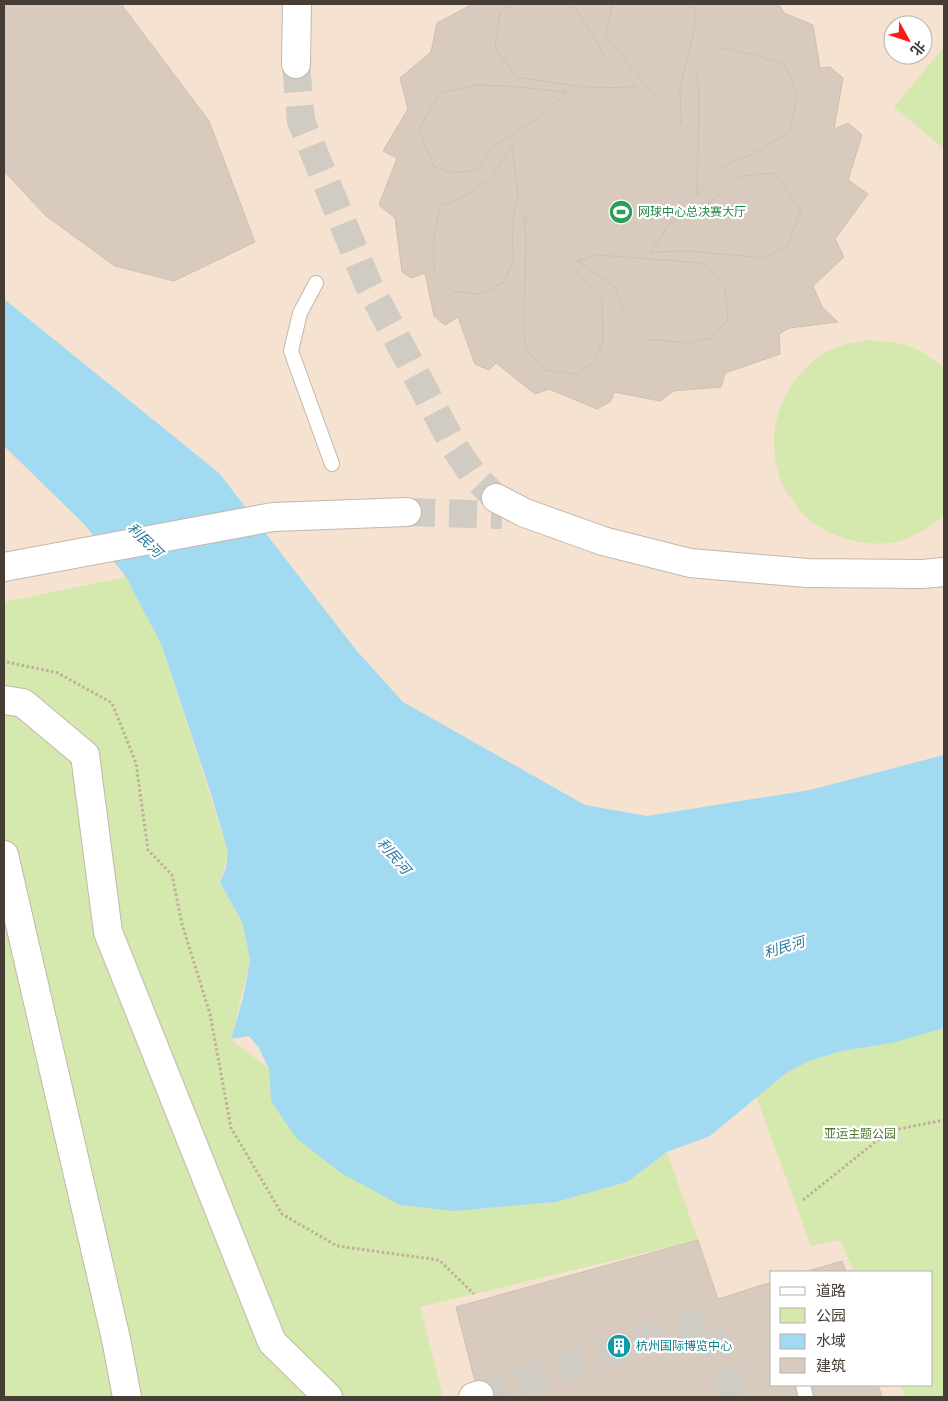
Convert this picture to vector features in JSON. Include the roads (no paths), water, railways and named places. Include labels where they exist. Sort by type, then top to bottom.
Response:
[{"type":"street","points":[[296,64],[298,4]]},
{"type":"street","points":[[508,509],[603,541],[690,563],[807,573],[922,574],[944,572]]},
{"type":"street","points":[[4,567],[273,517],[407,512]]},
{"type":"street","points":[[4,700],[23,703],[85,755],[108,932],[272,1342],[328,1397]]},
{"type":"street","points":[[4,855],[116,1339],[127,1397]]},
{"type":"lane","points":[[316,282],[300,313],[291,351],[332,464]]},
{"type":"water","name":"利民河","points":[[4,299],[219,473],[356,650],[403,702],[585,805],[647,816],[810,790],[944,755],[944,1028],[892,1043],[842,1051],[809,1061],[786,1073],[710,1136],[667,1152],[627,1182],[556,1202],[455,1211],[400,1205],[341,1173],[296,1138],[271,1101],[269,1069],[259,1048],[249,1036],[231,1039],[243,998],[250,961],[243,924],[220,882],[226,868],[228,852],[211,794],[162,646],[126,577],[85,525],[4,446]]},
{"type":"tunnel","points":[[296,64],[301,121],[368,284],[455,448],[474,476],[496,498]]},
{"type":"tunnel","points":[[407,512],[502,515]]},
{"type":"tunnel","points":[[479,1395],[707,1319],[736,1397]]},
{"type":"place","name":"网球中心总决赛大厅","points":[[621,212]]},
{"type":"place","name":"杭州国际博览中心","points":[[619,1346]]},
{"type":"park label","name":"亚运主题公园","points":[[860,1134]]}]
